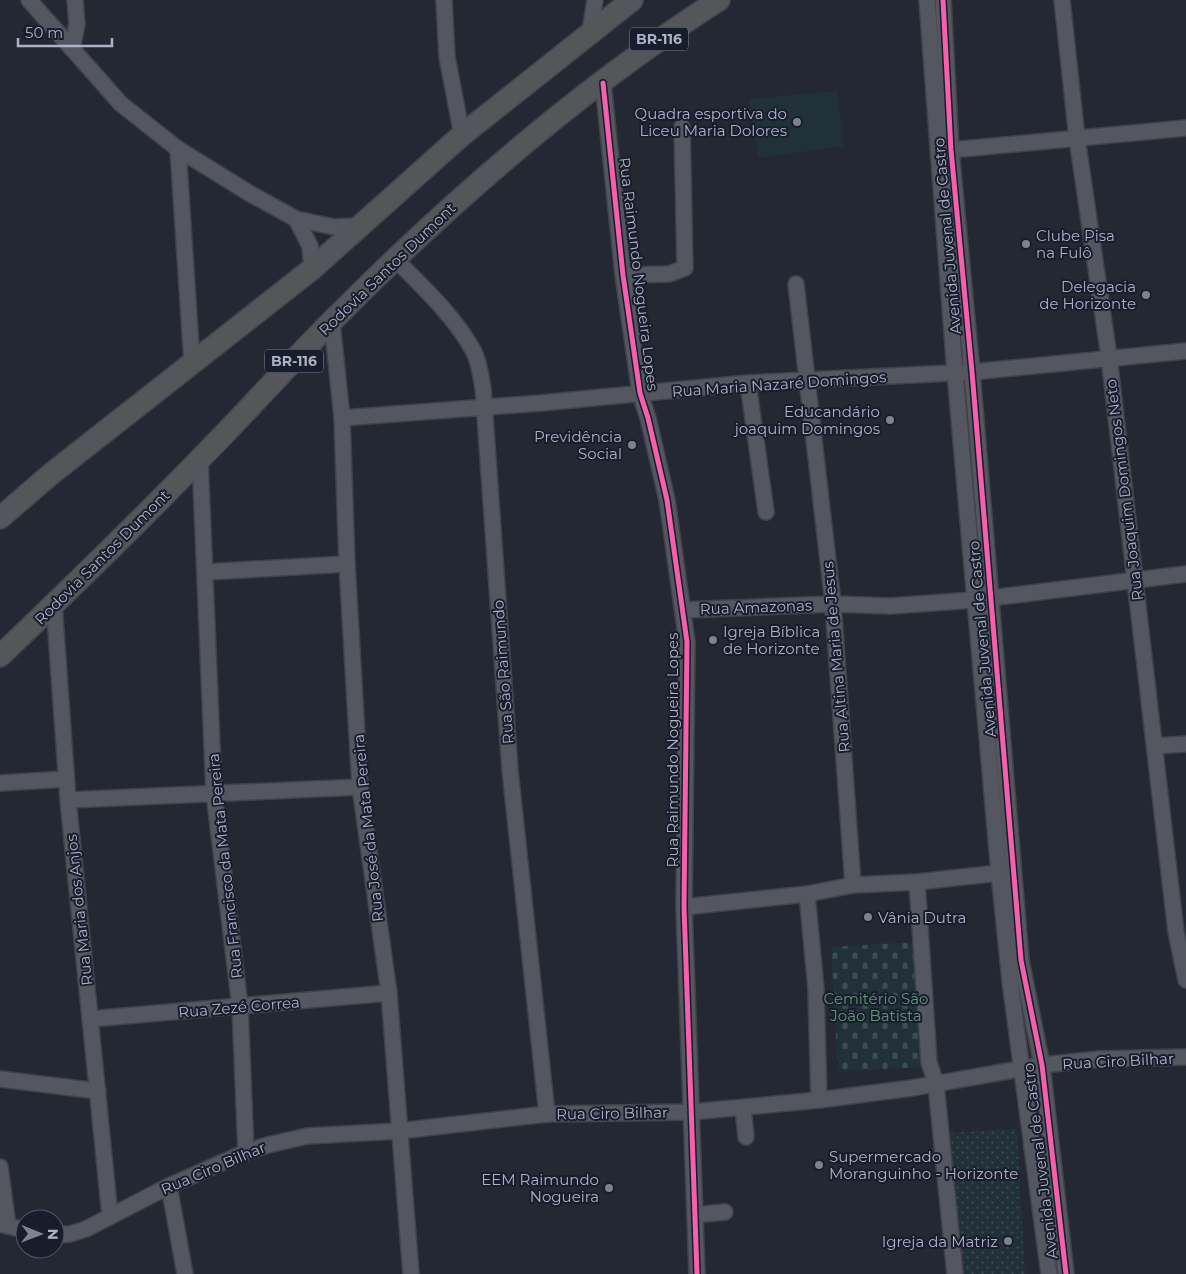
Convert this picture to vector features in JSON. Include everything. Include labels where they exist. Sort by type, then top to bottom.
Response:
[{"type":"highway","name":"BR-116","points":[[0,518],[51,474],[312,269],[462,134],[590,31],[632,0]]},
{"type":"highway","name":"Rodovia Santos Dumont","points":[[0,656],[200,459],[395,259],[512,154],[658,40],[718,0]]},
{"type":"street","points":[[29,0],[122,104],[178,149],[249,193],[296,219],[334,227],[359,226]]},
{"type":"street","points":[[72,49],[77,24],[75,0]]},
{"type":"street","points":[[444,0],[448,56],[462,134]]},
{"type":"street","points":[[590,31],[595,0]]},
{"type":"street","name":"Avenida Juvenal de Castro","points":[[927,0],[955,373],[999,873],[1010,981],[1049,1274]]},
{"type":"street","name":"Avenida Juvenal de Castro","points":[[943,0],[951,150],[972,372],[1021,960],[1042,1065],[1066,1274]]},
{"type":"street","name":"Rua Joaquim Domingos Neto","points":[[1062,0],[1077,138],[1109,358],[1134,579],[1186,980]]},
{"type":"street","name":"Rua Raimundo Nogueira Lopes","points":[[603,83],[623,275],[640,393],[648,418],[667,500],[688,657],[684,907],[697,1274]]},
{"type":"street","points":[[623,275],[669,274],[685,268],[682,127]]},
{"type":"street","points":[[951,150],[1186,128]]},
{"type":"street","points":[[178,149],[192,363]]},
{"type":"street","points":[[296,219],[310,246],[312,269]]},
{"type":"street","name":"Rua São Raimundo","points":[[395,259],[447,314],[474,352],[483,388],[510,770],[547,1114]]},
{"type":"street","name":"Rua Altina Maria de Jesus","points":[[796,284],[833,604],[853,885]]},
{"type":"street","name":"Rua José da Mata Pereira","points":[[332,322],[342,418],[347,564],[360,787],[388,993],[411,1274]]},
{"type":"street","name":"Rua Maria Nazaré Domingos","points":[[342,418],[748,383],[972,372],[1186,351]]},
{"type":"street","points":[[748,383],[766,512]]},
{"type":"street","name":"Rua Francisco da Mata Pereira","points":[[200,459],[214,794],[240,1006],[246,1152]]},
{"type":"street","points":[[205,572],[347,564]]},
{"type":"street","name":"Rua Amazonas","points":[[683,610],[833,604],[890,606],[974,600],[1186,574]]},
{"type":"street","name":"Rua Maria dos Anjos","points":[[54,604],[66,779],[110,1216]]},
{"type":"street","points":[[1155,746],[1186,744]]},
{"type":"street","points":[[0,784],[66,779]]},
{"type":"street","points":[[68,800],[360,787]]},
{"type":"street","points":[[684,907],[807,894],[853,885],[917,882],[999,873]]},
{"type":"street","points":[[917,882],[928,1062],[936,1084],[955,1274]]},
{"type":"street","points":[[807,894],[816,989],[820,1100]]},
{"type":"street","name":"Rua Zezé Correa","points":[[90,1019],[388,993]]},
{"type":"street","name":"Rua Ciro Bilhar","points":[[65,1234],[86,1229],[169,1186],[246,1152],[307,1136],[399,1131],[547,1114],[692,1112],[743,1108],[820,1100],[936,1084],[1042,1065],[1100,1060],[1186,1057]]},
{"type":"street","points":[[0,1079],[98,1091]]},
{"type":"street","points":[[743,1108],[746,1137]]},
{"type":"street","points":[[0,1167],[4,1225]]},
{"type":"street","points":[[169,1186],[185,1274]]},
{"type":"street","points":[[695,1215],[725,1212]]},
{"type":"green space","name":"Quadra esportiva do Liceu Maria Dolores","points":[[838,91],[843,146],[758,158],[749,99]]},
{"type":"green space","name":"Cemitério São João Batista","points":[[914,942],[920,1067],[838,1072],[831,947]]},
{"type":"green space","points":[[1017,1129],[1025,1274],[960,1274],[949,1133]]},
{"type":"cycle path","points":[[943,0],[951,150],[972,372],[1021,960],[1042,1065],[1066,1274]]},
{"type":"cycle path","points":[[603,83],[623,275],[640,393],[648,418],[667,500],[687,642],[684,907],[697,1274]]},
{"type":"place","name":"Quadra esportiva do Liceu Maria Dolores","points":[[797,122]]},
{"type":"place","name":"Clube Pisa na Fulô","points":[[1026,244]]},
{"type":"place","name":"Delegacia de Horizonte","points":[[1146,295]]},
{"type":"place","name":"Educandário joaquim Domingos","points":[[890,420]]},
{"type":"place","name":"Previdência Social","points":[[632,445]]},
{"type":"place","name":"Igreja Bíblica de Horizonte","points":[[713,640]]},
{"type":"place","name":"Vânia Dutra","points":[[868,917]]},
{"type":"place","name":"Supermercado Moranguinho - Horizonte","points":[[819,1165]]},
{"type":"place","name":"EEM Raimundo Nogueira","points":[[609,1188]]},
{"type":"place","name":"Igreja da Matriz","points":[[1008,1241]]}]
